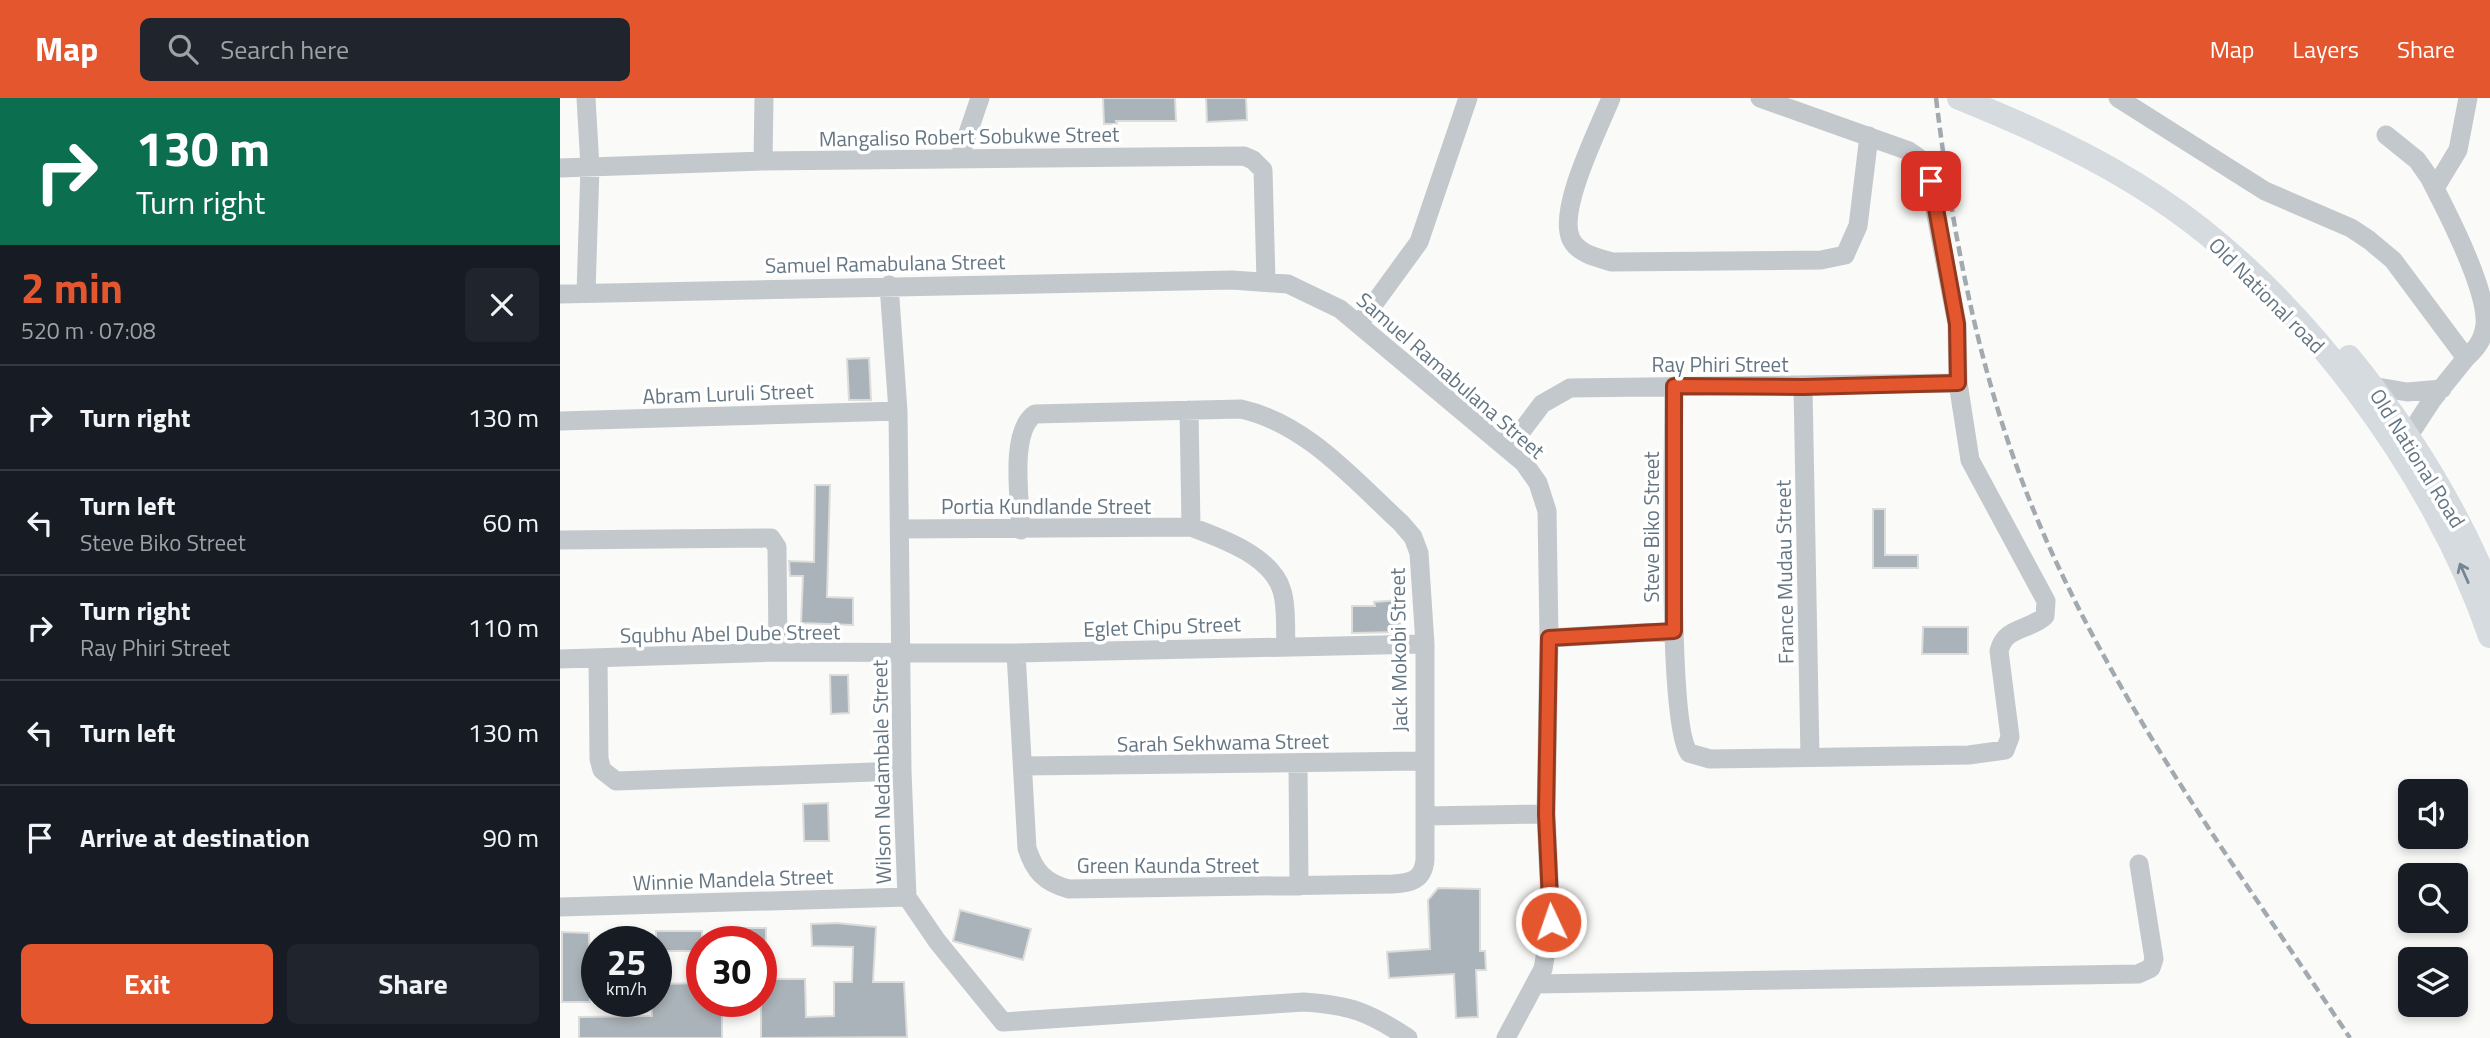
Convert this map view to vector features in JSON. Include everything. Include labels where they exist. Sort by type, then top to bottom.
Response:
[{"type":"main road","name":"Old National road","points":[[1959,98],[2057,139],[2106,165],[2159,199],[2211,237],[2303,326],[2402,445],[2438,518],[2490,636]]},
{"type":"main road","name":"Old National Road","points":[[1990,98],[2113,155],[2180,197],[2245,247],[2316,316],[2372,386],[2402,445],[2458,520],[2490,590]]},
{"type":"street","points":[[586,98],[590,167],[586,293]]},
{"type":"street","points":[[763,161],[764,98]]},
{"type":"street","points":[[959,159],[980,98]]},
{"type":"street","points":[[1360,323],[1419,242],[1468,98]]},
{"type":"street","points":[[1611,98],[1574,192],[1567,228],[1572,242],[1589,256],[1612,262],[1821,260],[1845,255],[1858,226],[1869,136]]},
{"type":"street","points":[[1760,98],[1909,151],[1926,163],[1957,324],[1958,383],[1970,460],[2046,601],[2045,616],[2040,621],[2013,631],[2001,642],[1999,651],[2008,744],[2001,752],[1810,757]]},
{"type":"street","points":[[2118,98],[2264,191],[2351,228],[2370,240],[2393,260],[2466,358]]},
{"type":"street","points":[[2402,445],[2442,389],[2480,344],[2485,324],[2481,298],[2435,188],[2462,140],[2468,98]]},
{"type":"street","points":[[2386,135],[2417,160],[2439,197]]},
{"type":"street","name":"Mangaliso Robert Sobukwe Street","points":[[560,168],[763,161],[1232,155],[1253,160],[1263,170],[1266,281]]},
{"type":"street","name":"Samuel Ramabulana Street","points":[[560,294],[889,285],[1266,281],[1305,290],[1360,323],[1532,473],[1543,495],[1547,511],[1549,638],[1546,814],[1551,922],[1548,949],[1535,984],[1506,1038]]},
{"type":"street","name":"Wilson Nedambale Street","points":[[889,285],[898,411],[902,771],[907,897],[937,941],[1017,1038]]},
{"type":"street","name":"Ray Phiri Street","points":[[1507,449],[1542,404],[1570,388],[1958,383]]},
{"type":"street","name":"Steve Biko Street","points":[[1674,386],[1674,631],[1682,737],[1689,753],[1710,759],[1810,757]]},
{"type":"street","points":[[2372,386],[2407,392],[2442,389]]},
{"type":"street","name":"France Mudau Street","points":[[1803,387],[1810,757]]},
{"type":"street","name":"Jack Mokobi Street","points":[[1021,530],[1019,444],[1025,422],[1040,414],[1241,409],[1282,423],[1314,443],[1401,523],[1413,537],[1419,553],[1424,643],[1422,761],[1425,816]]},
{"type":"street","points":[[1189,410],[1191,527],[1224,539],[1258,560],[1272,574],[1282,590],[1286,645]]},
{"type":"street","name":"Abram Luruli Street","points":[[560,421],[898,411]]},
{"type":"street","name":"Portia Kundlande Street","points":[[900,529],[1191,527]]},
{"type":"street","points":[[560,540],[771,538],[777,547],[778,652]]},
{"type":"street","points":[[1549,638],[1674,631]]},
{"type":"street","name":"Eglet Chipu Street","points":[[902,654],[1424,643]]},
{"type":"street","name":"Squbhu Abel Dube Street","points":[[560,659],[778,652],[902,654]]},
{"type":"street","name":"Green Kaunda Street","points":[[1016,653],[1027,848],[1032,864],[1053,885],[1069,888],[1393,884],[1417,879],[1424,867],[1425,816]]},
{"type":"street","points":[[598,659],[599,759],[602,770],[616,781],[902,771]]},
{"type":"street","name":"Sarah Sekhwama Street","points":[[1023,766],[1298,765],[1422,761]]},
{"type":"street","points":[[1298,765],[1299,887]]},
{"type":"street","points":[[1425,816],[1546,814]]},
{"type":"street","points":[[1535,984],[2138,974],[2149,970],[2154,960],[2138,864]]},
{"type":"street","name":"Winnie Mandela Street","points":[[560,907],[907,897]]},
{"type":"street","points":[[1003,1022],[1304,1002],[1346,1005],[1378,1019],[1408,1038]]},
{"type":"building","points":[[1103,98],[1175,98],[1176,121],[1116,121],[1117,124],[1104,124]]},
{"type":"building","points":[[1206,98],[1246,98],[1247,120],[1207,122]]},
{"type":"building","points":[[869,358],[871,400],[849,400],[847,359]]},
{"type":"building","points":[[815,485],[830,485],[827,597],[853,598],[853,625],[801,623],[803,576],[790,576],[789,561],[814,562]]},
{"type":"building","points":[[1873,509],[1885,509],[1885,555],[1918,555],[1918,568],[1873,568]]},
{"type":"building","points":[[1399,600],[1401,632],[1352,633],[1352,606],[1375,606],[1374,602]]},
{"type":"building","points":[[1923,627],[1968,627],[1968,654],[1922,654]]},
{"type":"building","points":[[830,675],[848,675],[849,713],[831,714]]},
{"type":"building","points":[[828,803],[829,841],[804,841],[803,804]]},
{"type":"building","points":[[1438,888],[1480,889],[1480,951],[1485,951],[1486,970],[1476,970],[1478,1017],[1456,1018],[1454,974],[1389,978],[1387,952],[1430,949],[1428,900]]},
{"type":"building","points":[[960,910],[1031,929],[1023,960],[953,941]]},
{"type":"building","points":[[837,923],[876,927],[873,982],[904,982],[907,1037],[761,1038],[761,1017],[777,1017],[777,979],[805,979],[806,1017],[834,1016],[834,982],[852,982],[853,947],[812,946],[811,924]]},
{"type":"building","points":[[672,931],[686,931],[686,951],[672,951]]},
{"type":"building","points":[[562,932],[581,933],[581,1002],[562,1002]]},
{"type":"building","points":[[686,983],[686,1017],[722,1017],[722,1038],[579,1038],[579,1017],[672,1017],[672,984]]},
{"type":"railway","points":[[1936,98],[1952,208],[1973,317],[2002,424],[2041,528],[2072,595],[2144,726],[2224,852],[2350,1038]]},
{"type":"route","points":[[1551,922],[1546,814],[1549,638],[1674,631],[1674,386],[1803,387],[1958,383],[1957,324],[1936,223],[1931,181]]}]
